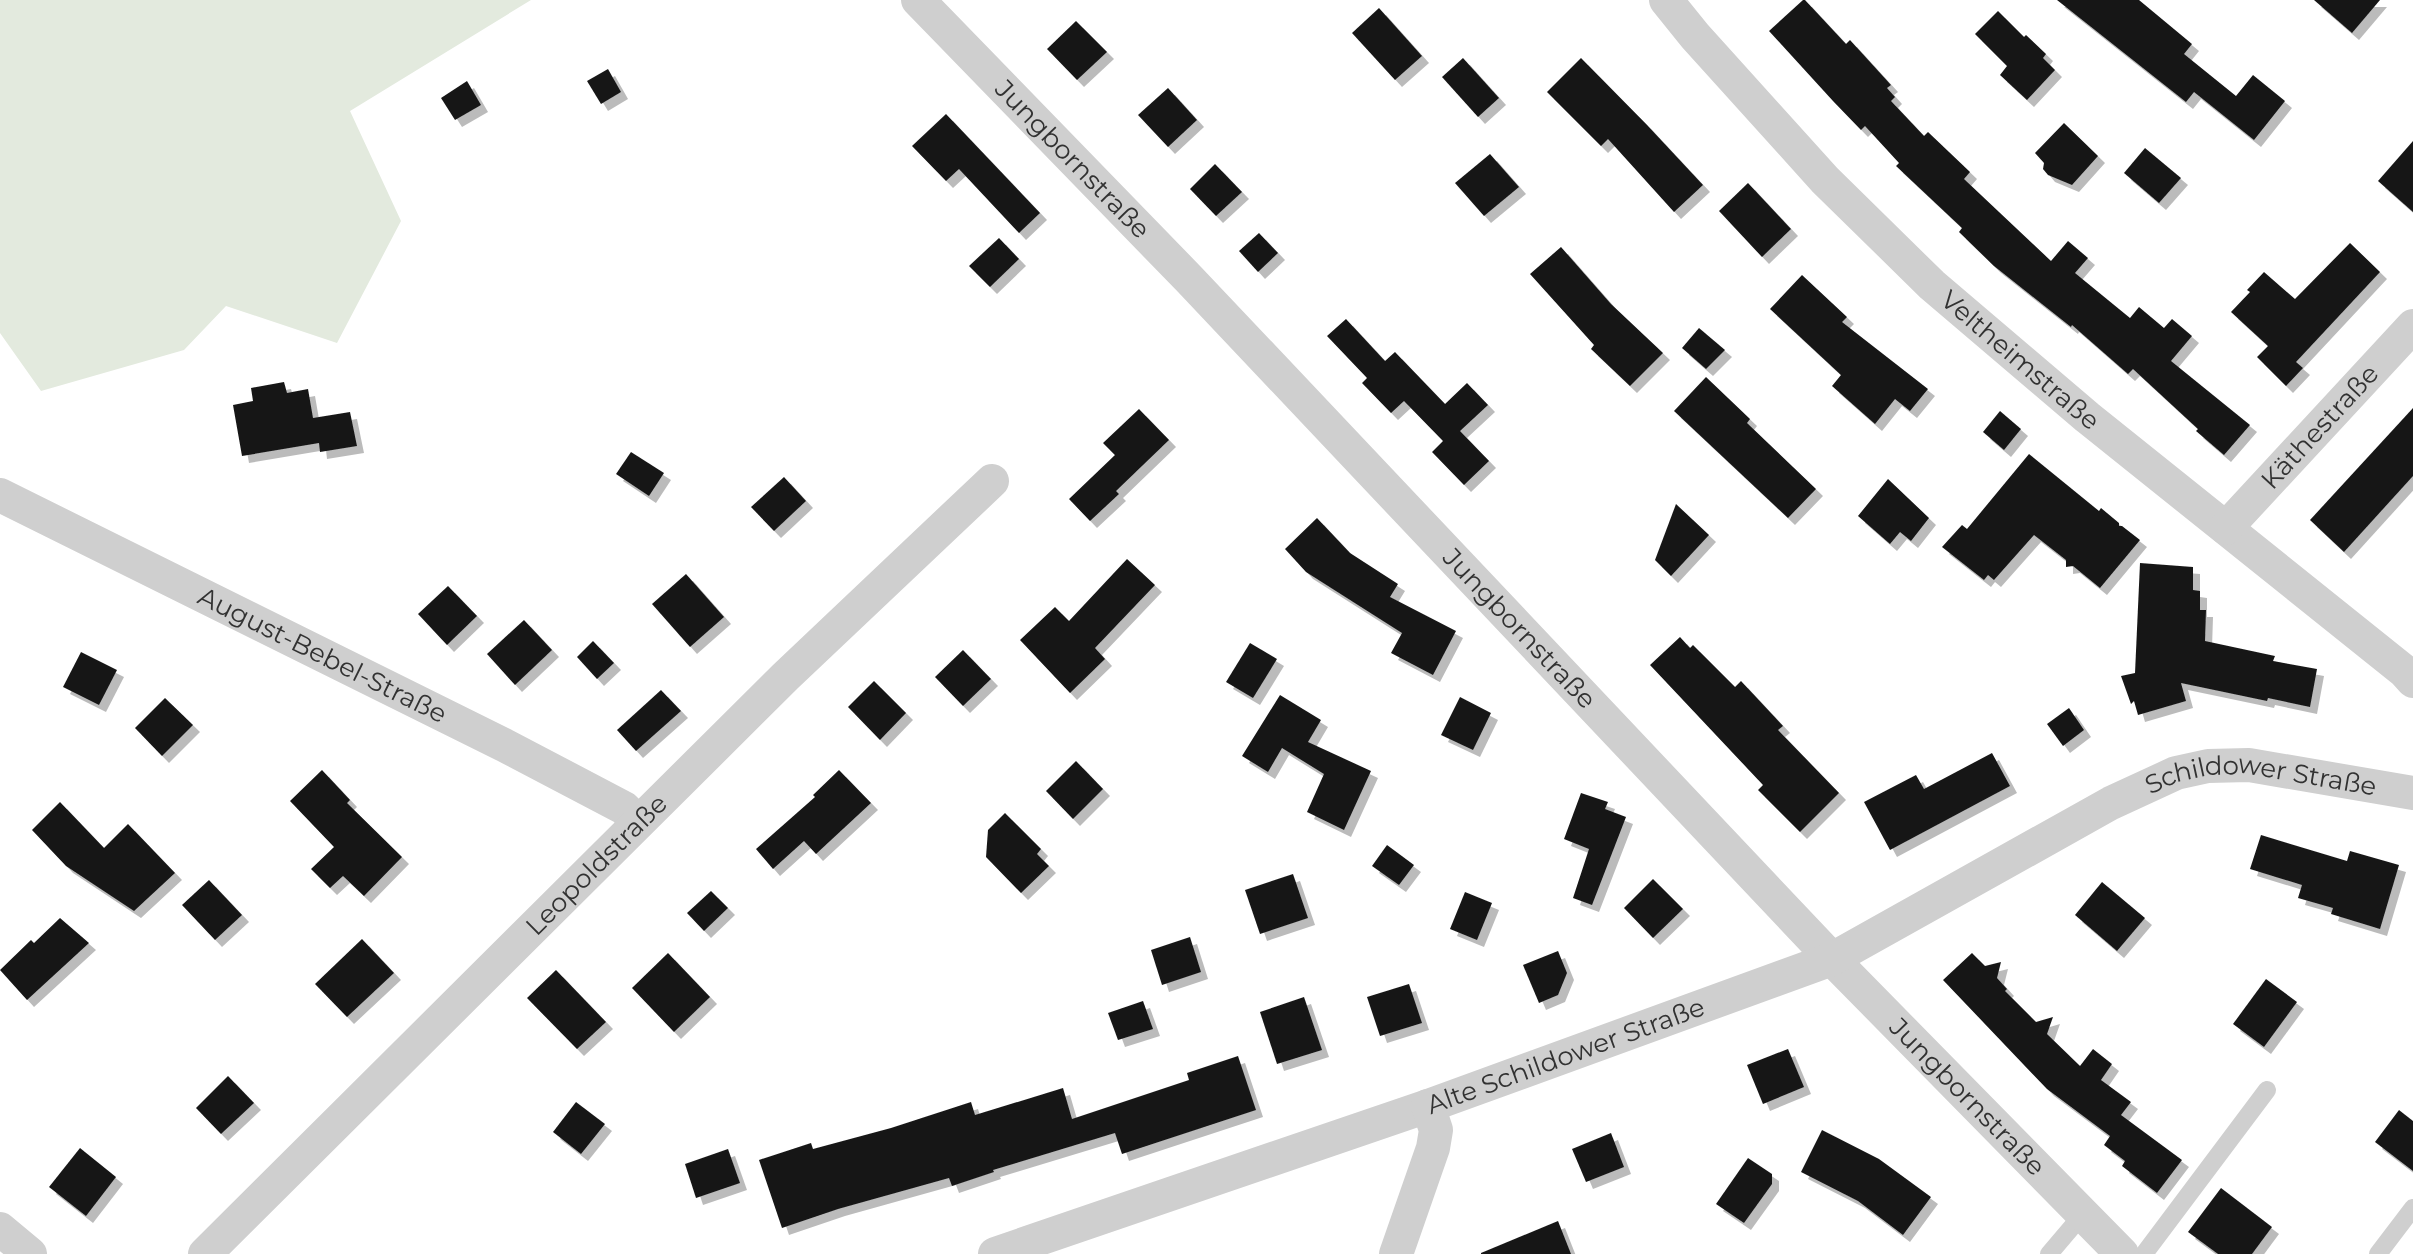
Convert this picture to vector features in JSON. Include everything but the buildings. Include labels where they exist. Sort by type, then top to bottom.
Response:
[{"type":"street","name":"Jungbornstraße","points":[[918,0],[1190,280],[1832,959],[2122,1254]]},
{"type":"street","name":"Veltheimstraße","points":[[1666,0],[1825,180],[1932,285],[2087,417],[2413,681]]},
{"type":"street","name":"Käthestraße","points":[[2226,528],[2413,326]]},
{"type":"street","name":"Leopoldstraße","points":[[205,1254],[785,677],[992,481]]},
{"type":"street","name":"August-Bebel-Straße","points":[[0,495],[504,745],[624,808],[638,822]]},
{"type":"street","name":"Schildower Straße","points":[[2111,803],[2176,773],[2208,766],[2249,765],[2413,793]]},
{"type":"street","name":"Alte Schildower Straße","points":[[995,1254],[1428,1106],[1832,959],[2111,803]]},
{"type":"street","points":[[1396,1254],[1433,1148],[1436,1130],[1428,1106]]},
{"type":"street","points":[[0,1229],[30,1254]]},
{"type":"lane","points":[[2144,1254],[2267,1090]]},
{"type":"lane","points":[[2378,1254],[2413,1208]]},
{"type":"lane","points":[[2049,1254],[2083,1214]]},
{"type":"shaded area","points":[[0,0],[531,0],[350,111],[401,221],[337,343],[226,306],[184,350],[41,391],[0,333]]}]
